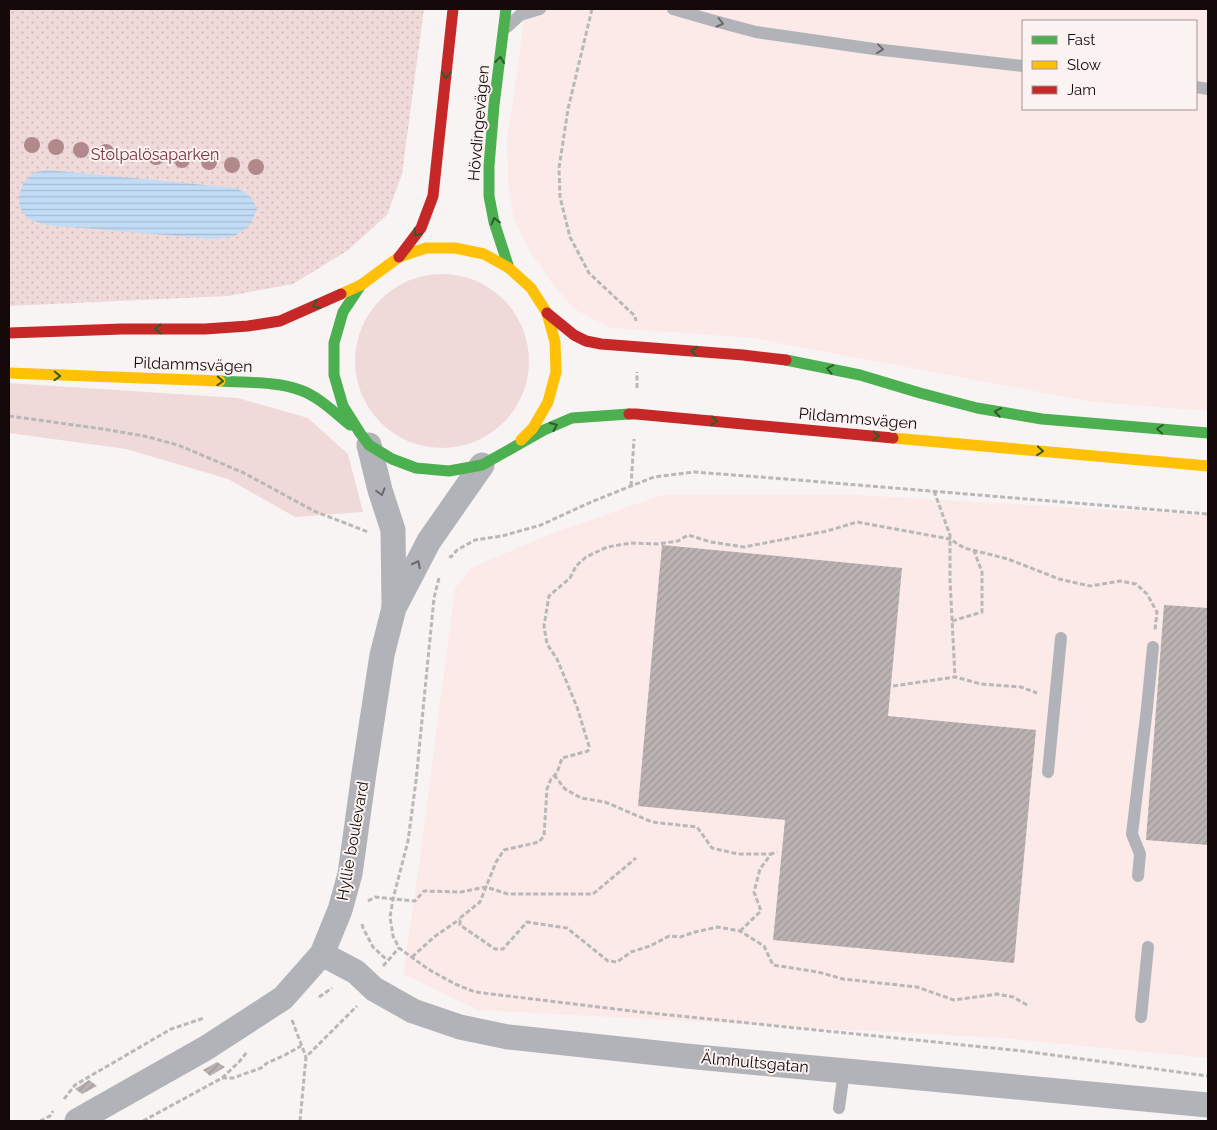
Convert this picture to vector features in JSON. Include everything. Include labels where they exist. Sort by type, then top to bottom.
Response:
[{"type":"main road","points":[[399,257],[421,228],[433,196],[453,9]]},
{"type":"main road","name":"Hövdingevägen","points":[[506,9],[494,105],[489,166],[489,196],[494,222],[509,268]]},
{"type":"main road","name":"Pildammsvägen","points":[[9,333],[122,329],[205,329],[248,326],[280,321],[361,285],[399,257],[426,248],[455,248],[484,254],[509,268],[531,288],[547,313],[555,342],[556,372],[548,402],[533,428],[511,449]]},
{"type":"main road","name":"Pildammsvägen","points":[[361,285],[343,312],[334,343],[334,375],[343,406],[364,439]]},
{"type":"main road","name":"Pildammsvägen","points":[[547,313],[574,335],[586,341],[601,344],[742,355],[791,361],[860,375],[977,408],[1042,419],[1208,433]]},
{"type":"main road","name":"Pildammsvägen","points":[[9,373],[274,384],[301,390],[324,403],[364,439],[392,459],[416,468],[449,471],[482,465],[544,430],[572,418],[636,414],[1208,466]]},
{"type":"street","name":"Hyllie boulevard","points":[[364,439],[393,530],[394,608]]},
{"type":"street","name":"Hyllie boulevard","points":[[66,1115],[206,1048],[283,998],[322,954],[340,910],[350,874],[382,655],[394,608],[429,541],[482,465]]},
{"type":"street","name":"Älmhultsgatan","points":[[322,954],[356,972],[374,989],[413,1011],[460,1027],[508,1037],[1208,1106]]},
{"type":"lane","points":[[503,31],[520,15],[540,9]]},
{"type":"lane","points":[[673,9],[756,32],[874,49],[1022,66]]},
{"type":"lane","points":[[1048,772],[1061,638]]},
{"type":"lane","points":[[1138,876],[1140,854],[1132,834],[1153,647]]},
{"type":"lane","points":[[1141,1017],[1148,947]]},
{"type":"lane","points":[[839,1108],[844,1071]]},
{"type":"path","points":[[592,9],[568,109],[559,168],[560,197],[570,237],[589,273],[635,316],[638,346],[631,486]]},
{"type":"path","points":[[9,416],[103,428],[178,445],[244,473],[314,511],[368,532],[393,530]]},
{"type":"path","points":[[447,564],[457,550],[476,540],[502,536],[541,525],[590,502],[654,477],[694,472],[1208,514]]},
{"type":"path","points":[[934,491],[950,535],[955,676]]},
{"type":"path","points":[[412,957],[434,937],[480,902],[496,862],[504,850],[539,842],[544,836],[547,789],[551,779],[557,772],[562,758],[588,751],[589,746],[577,707],[557,659],[548,644],[544,626],[549,596],[570,578],[576,566],[586,557],[607,547],[631,543],[657,544],[678,541],[688,535],[711,542],[744,547],[827,531],[857,522],[950,539],[964,548],[1008,559],[1059,579],[1090,586],[1120,581],[1136,584],[1147,594],[1157,612],[1153,647]]},
{"type":"path","points":[[429,541],[451,557]]},
{"type":"path","points":[[952,621],[982,612],[982,572],[974,550]]},
{"type":"path","points":[[439,577],[434,598],[416,781],[408,841],[390,917],[393,936],[399,948],[428,969],[455,984],[476,992],[640,1012],[1013,1050],[1208,1076]]},
{"type":"path","points":[[893,686],[955,676],[981,684],[1021,687],[1054,699]]},
{"type":"path","points":[[554,775],[565,789],[581,798],[605,802],[652,822],[697,828],[712,848],[738,854],[771,854],[778,852]]},
{"type":"path","points":[[740,931],[761,911],[754,892],[760,869],[771,854]]},
{"type":"path","points":[[365,902],[375,897],[415,901],[424,891],[461,892],[486,887],[508,894],[592,894],[636,858]]},
{"type":"path","points":[[460,918],[460,925],[495,949],[503,949],[527,922],[567,928],[608,961],[617,962],[631,952],[650,946],[669,936],[680,937],[718,927],[740,931],[764,946],[773,965],[818,972],[843,979],[917,986],[954,1000],[997,994],[1013,997],[1027,1005]]},
{"type":"path","points":[[362,919],[362,928],[373,947],[387,960]]},
{"type":"path","points":[[306,1057],[374,989],[383,964],[399,948]]},
{"type":"path","points":[[283,998],[306,1057],[300,1121]]},
{"type":"path","points":[[62,1100],[75,1085],[171,1029],[207,1017]]},
{"type":"path","points":[[222,1078],[233,1078],[261,1068],[301,1046]]},
{"type":"path","points":[[40,1121],[50,1116],[66,1115]]},
{"type":"shaded area","points":[[525,9],[1208,9],[1208,411],[1092,402],[752,338],[611,328],[574,309],[551,282],[529,250],[514,219],[508,185],[507,139]]},
{"type":"shaded area","points":[[662,495],[858,495],[1208,515],[1208,1058],[1001,1038],[478,1010],[403,974],[455,588],[472,567],[556,532]]},
{"type":"green space","name":"Stolpalösaparken","points":[[9,9],[424,9],[402,174],[387,215],[347,251],[293,284],[228,296],[9,306]]},
{"type":"green space","points":[[433,274],[451,274],[483,284],[504,299],[519,320],[529,352],[529,370],[519,402],[504,423],[483,438],[467,444],[451,448],[433,448],[401,438],[380,423],[365,402],[359,386],[355,370],[355,352],[365,320],[380,299],[401,284],[417,278]]},
{"type":"green space","points":[[9,383],[238,398],[308,418],[348,454],[363,512],[295,517],[228,479],[126,449],[9,433]]},
{"type":"water","points":[[48,170],[237,188],[251,197],[257,209],[250,225],[235,236],[214,239],[46,225],[28,219],[20,208],[19,195],[24,182],[35,172]]},
{"type":"building","points":[[662,545],[902,568],[888,716],[1036,730],[1014,963],[773,940],[785,820],[638,806]]},
{"type":"building","points":[[1164,605],[1208,608],[1208,845],[1146,840]]},
{"type":"building","points":[[217,1062],[225,1067],[210,1076],[203,1070]]},
{"type":"building","points":[[89,1080],[97,1086],[82,1094],[75,1089]]},
{"type":"traffic: fast","points":[[506,9],[494,105],[489,166],[489,196],[494,222],[509,268]]},
{"type":"traffic: fast","points":[[361,285],[343,312],[334,343],[334,375],[343,406],[360,433],[369,445],[392,459],[416,468],[449,471],[482,465],[544,430],[572,418],[629,414]]},
{"type":"traffic: fast","points":[[786,360],[860,375],[977,408],[1042,419],[1208,433]]},
{"type":"traffic: fast","points":[[220,381],[270,384],[300,390],[320,401],[350,425]]},
{"type":"traffic: slow","points":[[341,294],[361,285],[399,257],[426,248],[455,248],[484,254],[509,268],[531,288],[547,313],[555,342],[556,372],[548,402],[533,428],[521,440]]},
{"type":"traffic: slow","points":[[9,373],[220,381]]},
{"type":"traffic: slow","points":[[893,438],[1208,466]]},
{"type":"traffic: jam","points":[[399,257],[421,228],[433,196],[453,9]]},
{"type":"traffic: jam","points":[[9,333],[122,329],[205,329],[248,326],[280,321],[341,294]]},
{"type":"traffic: jam","points":[[547,313],[574,335],[586,341],[601,344],[786,360]]},
{"type":"traffic: jam","points":[[629,414],[893,438]]}]
